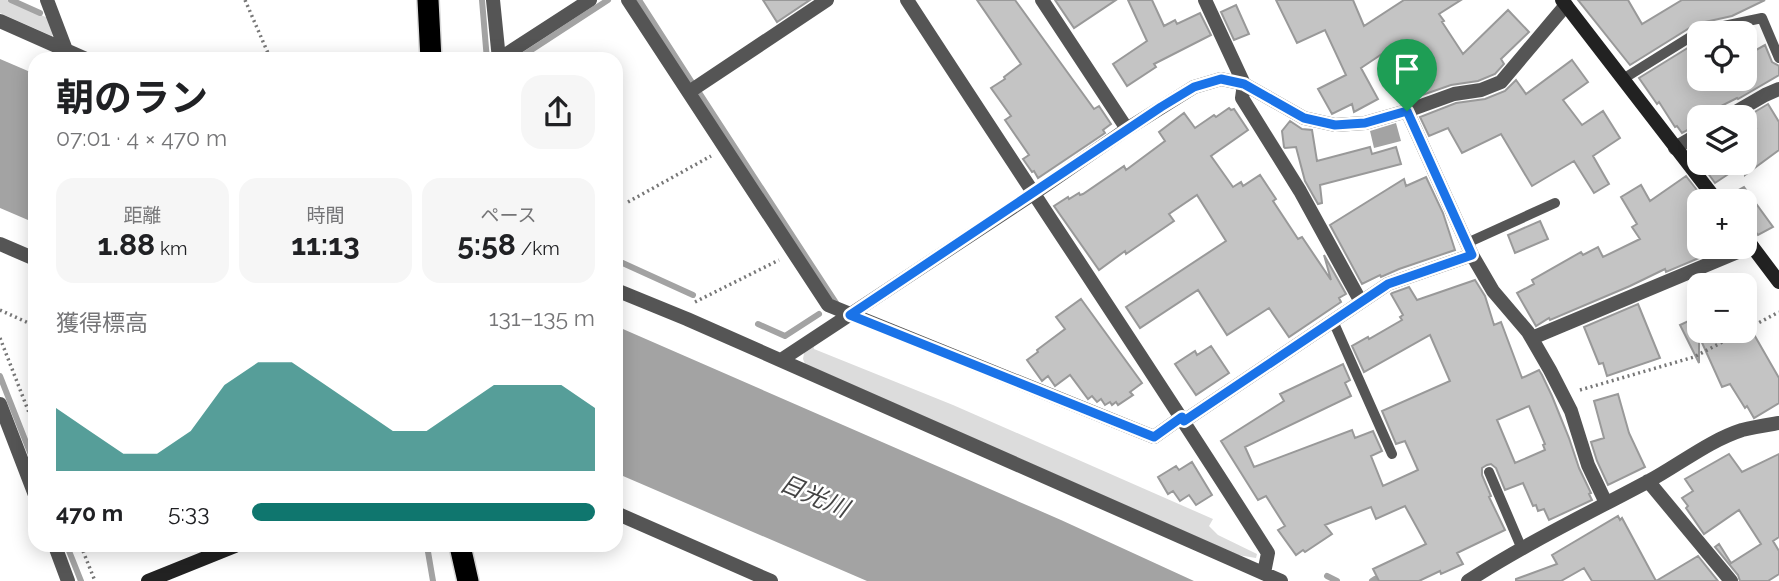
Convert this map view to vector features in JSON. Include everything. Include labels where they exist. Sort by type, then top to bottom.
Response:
[{"type":"highway","points":[[428,0],[431,52]]},
{"type":"highway","points":[[461,552],[467,581]]},
{"type":"main road","points":[[1564,3],[1707,189]]},
{"type":"main road","points":[[1757,254],[1779,282]]},
{"type":"main road","points":[[148,581],[220,552]]},
{"type":"street","points":[[47,0],[66,50]]},
{"type":"street","points":[[493,0],[498,52]]},
{"type":"street","points":[[510,52],[590,0]]},
{"type":"street","points":[[628,0],[828,305],[1154,437],[1388,284],[1470,249]]},
{"type":"street","points":[[689,92],[827,0]]},
{"type":"street","points":[[907,0],[1268,553],[1264,573]]},
{"type":"street","points":[[1042,0],[1127,129]]},
{"type":"street","points":[[1205,0],[1244,84],[1242,98],[1300,191],[1361,302]]},
{"type":"street","points":[[781,360],[1194,87],[1221,79],[1244,84],[1304,118],[1335,125],[1365,123],[1501,82],[1564,3]]},
{"type":"street","points":[[0,20],[70,52]]},
{"type":"street","points":[[1748,105],[1779,89]]},
{"type":"street","points":[[1407,111],[1470,249],[1493,291],[1532,338],[1571,411],[1588,465],[1605,503]]},
{"type":"street","points":[[1675,148],[1687,141]]},
{"type":"street","points":[[0,244],[28,256]]},
{"type":"street","points":[[1532,338],[1710,259]]},
{"type":"street","points":[[623,293],[1281,581]]},
{"type":"street","points":[[0,404],[28,477]]},
{"type":"street","points":[[1468,581],[1716,441],[1742,430],[1779,423]]},
{"type":"street","points":[[1648,481],[1731,581]]},
{"type":"street","points":[[623,516],[771,581]]},
{"type":"street","points":[[56,552],[68,581]]},
{"type":"lane","points":[[1623,79],[1700,31],[1762,18],[1779,58]]},
{"type":"lane","points":[[1470,249],[1555,202]]},
{"type":"lane","points":[[1332,321],[1392,454]]},
{"type":"lane","points":[[1489,472],[1522,549]]},
{"type":"path","points":[[245,0],[268,52]]},
{"type":"path","points":[[628,202],[726,148]]},
{"type":"path","points":[[687,319],[696,302],[793,253]]},
{"type":"path","points":[[0,310],[28,323]]},
{"type":"path","points":[[1563,396],[1694,356],[1779,312]]},
{"type":"path","points":[[0,338],[28,410]]},
{"type":"path","points":[[83,552],[95,581]]},
{"type":"shaded area","points":[[0,0],[7,0],[48,18],[54,32],[52,36],[0,13]]},
{"type":"shaded area","points":[[813,343],[814,349],[953,405],[1213,519],[1209,526],[1218,535],[1257,554],[1256,558],[1238,555],[805,364],[805,348]]},
{"type":"water","points":[[0,59],[28,71],[28,220],[0,208]]},
{"type":"water","points":[[1396,123],[1401,141],[1374,148],[1370,131]]},
{"type":"water","name":"日光川","points":[[623,329],[1061,520],[1194,581],[867,581],[623,476]]},
{"type":"building","points":[[763,0],[810,0],[777,22]]},
{"type":"building","points":[[977,0],[1015,0],[1094,109],[1099,106],[1111,124],[1103,130],[1105,133],[1038,178],[1023,159],[1029,155],[1005,120],[1011,116],[991,88],[1021,64]]},
{"type":"building","points":[[1055,0],[1116,0],[1074,28]]},
{"type":"building","points":[[1128,0],[1152,0],[1164,26],[1175,20],[1177,24],[1200,13],[1211,35],[1154,64],[1156,67],[1127,86],[1113,64],[1147,41]]},
{"type":"building","points":[[1276,0],[1353,0],[1364,26],[1404,0],[1461,0],[1439,14],[1463,54],[1508,10],[1529,32],[1501,59],[1504,64],[1495,74],[1411,99],[1404,84],[1412,80],[1391,48],[1361,68],[1378,99],[1354,112],[1352,104],[1332,114],[1318,89],[1346,75],[1325,30],[1297,43]]},
{"type":"building","points":[[1578,0],[1628,0],[1642,24],[1682,0],[1765,0],[1732,16],[1710,21],[1687,21],[1687,30],[1630,65]]},
{"type":"building","points":[[1236,5],[1249,34],[1234,40],[1221,12]]},
{"type":"building","points":[[1765,45],[1772,62],[1779,66],[1779,75],[1757,88],[1757,49]]},
{"type":"building","points":[[1687,48],[1687,91],[1752,91],[1723,105],[1687,105],[1687,130],[1682,133],[1639,78]]},
{"type":"building","points":[[1572,60],[1588,82],[1563,100],[1582,125],[1603,111],[1620,138],[1593,156],[1609,184],[1594,193],[1574,161],[1532,186],[1501,134],[1462,153],[1448,128],[1429,136],[1420,117],[1456,103],[1485,99],[1505,91],[1516,80],[1526,94]]},
{"type":"building","points":[[1768,104],[1779,122],[1779,150],[1757,166],[1757,111]]},
{"type":"building","points":[[1229,108],[1234,109],[1248,130],[1211,156],[1233,187],[1241,182],[1243,186],[1260,175],[1298,239],[1302,237],[1331,280],[1324,255],[1346,294],[1339,298],[1341,302],[1289,337],[1269,308],[1227,335],[1198,290],[1140,328],[1126,307],[1226,241],[1197,195],[1169,214],[1174,221],[1099,270],[1054,206],[1068,197],[1069,199],[1079,193],[1083,194],[1124,166],[1126,170],[1165,141],[1159,132],[1184,113],[1195,128]]},
{"type":"building","points":[[1290,121],[1302,129],[1312,130],[1317,161],[1370,147],[1372,154],[1396,147],[1401,164],[1320,185],[1322,203],[1318,204],[1305,181],[1296,147],[1284,147],[1282,131]]},
{"type":"building","points":[[1709,175],[1727,175],[1715,183]]},
{"type":"building","points":[[1686,176],[1696,189],[1687,189],[1687,259],[1697,259],[1666,272],[1665,269],[1536,326],[1517,293],[1534,284],[1532,280],[1581,252],[1583,255],[1598,247],[1603,257],[1640,239],[1632,227],[1637,224],[1621,197],[1641,185],[1650,201]]},
{"type":"building","points":[[1426,177],[1443,213],[1455,250],[1381,277],[1380,275],[1362,284],[1330,225],[1404,179],[1406,186]]},
{"type":"building","points":[[1757,205],[1773,227],[1757,234]]},
{"type":"building","points":[[1540,221],[1548,239],[1515,253],[1508,235]]},
{"type":"building","points":[[1475,280],[1485,296],[1494,325],[1501,322],[1522,378],[1539,370],[1542,375],[1592,500],[1549,520],[1544,509],[1538,511],[1536,505],[1533,506],[1523,483],[1505,490],[1496,468],[1491,464],[1487,465],[1482,468],[1482,475],[1505,530],[1457,553],[1463,564],[1441,574],[1440,571],[1419,581],[1379,581],[1373,569],[1426,544],[1405,506],[1376,519],[1371,507],[1325,525],[1332,534],[1296,555],[1278,530],[1285,526],[1266,496],[1258,500],[1221,441],[1284,401],[1280,394],[1343,364],[1350,380],[1345,383],[1351,396],[1245,447],[1254,467],[1352,430],[1355,438],[1373,431],[1382,451],[1371,456],[1383,486],[1418,470],[1405,441],[1396,444],[1382,411],[1450,381],[1430,335],[1364,372],[1352,346],[1402,320],[1400,317],[1403,315],[1392,293],[1409,287],[1417,300]],"holes":[[[1529,406],[1545,450],[1515,463],[1497,420]]]},
{"type":"building","points":[[1081,299],[1142,383],[1130,392],[1133,395],[1118,405],[1116,402],[1112,405],[1110,402],[1105,405],[1101,399],[1097,402],[1092,396],[1088,399],[1070,375],[1055,386],[1048,376],[1042,381],[1027,360],[1065,329],[1056,317]]},
{"type":"building","points":[[1638,304],[1660,358],[1607,376],[1603,363],[1599,364],[1584,327]]},
{"type":"building","points":[[1687,322],[1687,339],[1680,325]]},
{"type":"building","points":[[1757,340],[1779,378],[1779,403],[1754,418],[1730,384],[1722,387],[1702,343],[1757,343]]},
{"type":"building","points":[[1689,343],[1699,343],[1699,363]]},
{"type":"building","points":[[1211,346],[1229,373],[1196,395],[1175,364],[1195,351],[1197,355]]},
{"type":"building","points":[[1618,394],[1629,433],[1645,467],[1608,485],[1591,442],[1604,438],[1594,401]]},
{"type":"building","points":[[1729,454],[1742,472],[1779,454],[1779,537],[1773,541],[1779,551],[1779,574],[1768,581],[1740,581],[1715,547],[1719,544],[1731,563],[1761,544],[1739,510],[1704,534],[1682,498],[1693,491],[1685,479]]},
{"type":"building","points":[[1192,462],[1212,495],[1196,505],[1189,495],[1180,501],[1173,491],[1168,494],[1158,477],[1176,466],[1179,470]]},
{"type":"building","points":[[1618,516],[1620,520],[1622,518],[1656,581],[1592,581],[1584,568],[1561,581],[1516,581],[1557,564],[1552,555]]},
{"type":"building","points":[[1698,556],[1718,581],[1656,581]]},
{"type":"waterway","points":[[11,0],[40,13]]},
{"type":"waterway","points":[[482,0],[486,52]]},
{"type":"waterway","points":[[528,52],[608,0]]},
{"type":"waterway","points":[[639,0],[693,84]]},
{"type":"waterway","points":[[698,91],[836,303]]},
{"type":"waterway","points":[[623,263],[693,295]]},
{"type":"waterway","points":[[758,324],[785,336],[819,314]]},
{"type":"waterway","points":[[0,376],[28,447]]},
{"type":"waterway","points":[[69,552],[81,581]]},
{"type":"waterway","points":[[428,552],[433,581]]},
{"type":"waterway","points":[[1327,576],[1337,581]]},
{"type":"waterway","points":[[1372,581],[1376,581]]},
{"type":"route","points":[[1221,79],[1244,84],[1304,118],[1335,125],[1365,123],[1407,111],[1472,255],[1388,284],[1184,421],[1182,417],[1154,437],[850,315],[1194,87],[1221,79]]}]
